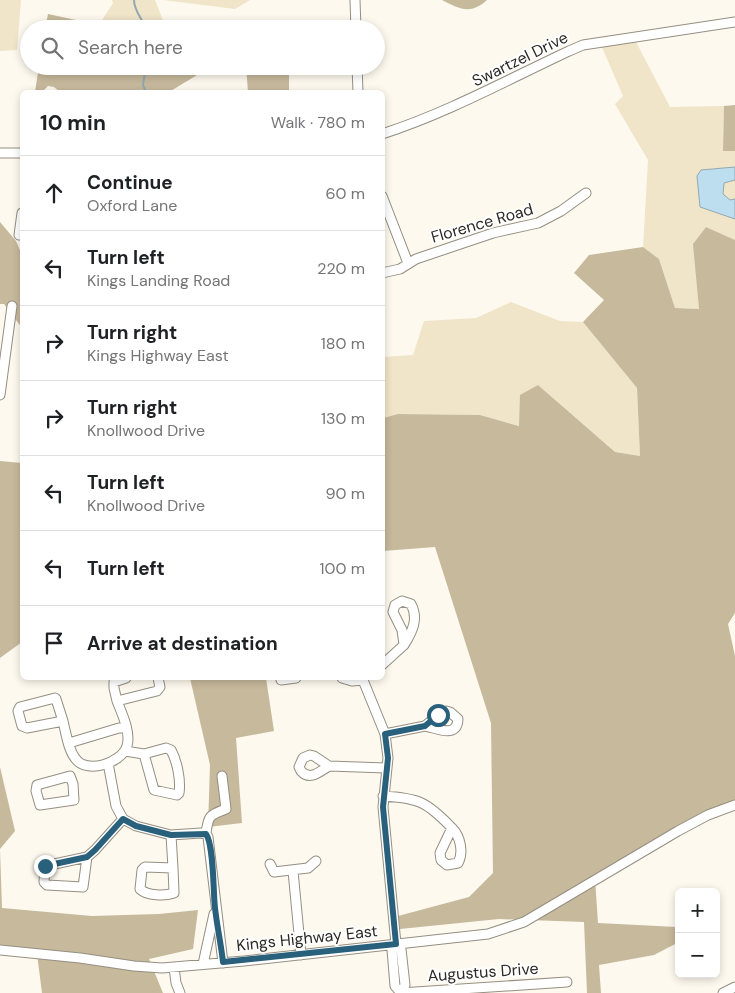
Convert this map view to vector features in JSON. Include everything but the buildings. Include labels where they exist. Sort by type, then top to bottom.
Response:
[{"type":"street","points":[[355,0],[356,20]]},
{"type":"street","name":"Swartzel Drive","points":[[385,133],[417,123],[445,111],[583,46],[735,22]]},
{"type":"street","points":[[357,75],[358,90]]},
{"type":"street","points":[[0,153],[20,153]]},
{"type":"street","name":"Florence Road","points":[[385,272],[400,269],[408,263],[493,233],[538,223],[561,211],[586,193]]},
{"type":"street","points":[[385,204],[408,263]]},
{"type":"street","points":[[0,395],[2,366],[12,306]]},
{"type":"street","points":[[385,662],[404,645]]},
{"type":"street","points":[[63,721],[24,728],[18,709],[55,698],[63,721],[69,743],[76,760],[85,766],[92,766],[108,763],[119,757],[125,751],[128,744],[126,728],[117,701],[114,682],[120,680]]},
{"type":"street","points":[[117,701],[157,691],[160,687],[158,680]]},
{"type":"street","points":[[365,680],[385,734],[388,758],[384,796],[384,827],[396,944],[401,949],[405,985],[400,993]]},
{"type":"street","points":[[385,734],[425,726]]},
{"type":"street","points":[[69,743],[119,728],[126,728]]},
{"type":"street","points":[[125,751],[144,754],[166,748],[171,750],[180,781],[179,793],[177,795],[154,790],[144,754]]},
{"type":"street","points":[[70,776],[73,784],[74,800],[40,805],[36,792],[37,785],[70,776],[76,771],[80,763]]},
{"type":"street","points":[[108,763],[116,806],[123,819],[136,826],[171,835],[206,834]]},
{"type":"street","points":[[329,766],[386,768]]},
{"type":"street","points":[[222,776],[226,809],[209,817],[206,834],[210,852],[215,908],[223,962]]},
{"type":"street","points":[[384,796],[418,800],[435,811],[452,828]]},
{"type":"street","name":"Kings Highway East","points":[[0,950],[72,957],[134,966],[174,967],[488,934],[513,926],[540,913],[678,831],[708,815],[735,805]]},
{"type":"street","points":[[87,857],[83,886],[47,885],[44,882],[45,866],[87,857],[123,819]]},
{"type":"street","points":[[171,835],[173,868],[174,893],[143,892],[140,889],[143,869],[145,867],[173,868]]},
{"type":"street","points":[[270,864],[274,872],[308,868],[316,862]]},
{"type":"street","points":[[293,871],[301,955]]},
{"type":"street","points":[[203,964],[215,908]]},
{"type":"street","points":[[174,967],[176,983],[180,993]]},
{"type":"street","name":"Augustus Drive","points":[[400,993],[567,982]]},
{"type":"street","points":[[544,983],[544,993]]},
{"type":"street","points":[[723,993],[735,987]]},
{"type":"shaded area","points":[[0,0],[21,0],[17,50],[0,51]]},
{"type":"shaded area","points":[[112,0],[155,0],[163,20],[102,20],[113,3]]},
{"type":"shaded area","points":[[163,0],[250,0],[235,9]]},
{"type":"shaded area","points":[[442,0],[487,0],[476,8],[465,9]]},
{"type":"shaded area","points":[[48,14],[76,20],[47,20]]},
{"type":"shaded area","points":[[635,40],[670,107],[724,106],[723,150],[735,151],[735,240],[706,227],[694,243],[699,309],[675,308],[659,259],[643,247],[648,160],[615,104],[623,96],[601,45]]},
{"type":"shaded area","points":[[38,75],[197,75],[172,90],[58,90],[48,86],[44,90],[35,90]]},
{"type":"shaded area","points":[[247,75],[289,75],[289,90],[248,90]]},
{"type":"shaded area","points":[[735,105],[735,151],[723,151],[724,106]]},
{"type":"shaded area","points":[[0,222],[16,241],[20,250],[20,325],[4,304],[0,304]]},
{"type":"shaded area","points":[[706,227],[735,240],[735,613],[728,624],[735,656],[735,808],[718,813],[595,879],[598,923],[675,927],[675,944],[654,955],[599,965],[601,993],[587,993],[584,922],[499,919],[400,929],[398,916],[469,897],[493,873],[491,723],[435,547],[385,551],[385,417],[398,414],[480,415],[519,426],[520,395],[538,385],[615,452],[640,456],[637,388],[583,322],[604,300],[574,273],[589,255],[643,247],[659,259],[675,308],[699,309],[693,244]]},
{"type":"shaded area","points":[[511,302],[560,321],[583,322],[637,388],[640,456],[615,452],[538,385],[520,426],[480,415],[398,414],[385,417],[385,357],[413,355],[424,321],[476,318]]},
{"type":"shaded area","points":[[0,461],[20,463],[20,643],[0,658]]},
{"type":"shaded area","points":[[190,680],[266,680],[274,731],[236,738],[242,823],[208,827],[210,765]]},
{"type":"shaded area","points":[[0,767],[15,831],[0,849]]},
{"type":"shaded area","points":[[0,849],[2,908],[92,916],[159,914],[198,910],[193,949],[149,959],[163,993],[42,993],[37,954],[0,947]]},
{"type":"water","points":[[735,167],[735,180],[724,183],[723,194],[730,200],[735,199],[735,219],[700,207],[697,176],[701,170]]},
{"type":"waterway","points":[[134,0],[142,20]]},
{"type":"waterway","points":[[145,75],[143,85],[145,90]]},
{"type":"route","points":[[45,866],[87,857],[123,819],[136,826],[171,835],[206,834],[210,852],[215,908],[223,962],[396,944],[384,827],[384,784],[388,758],[385,734],[425,726],[438,715]]}]
